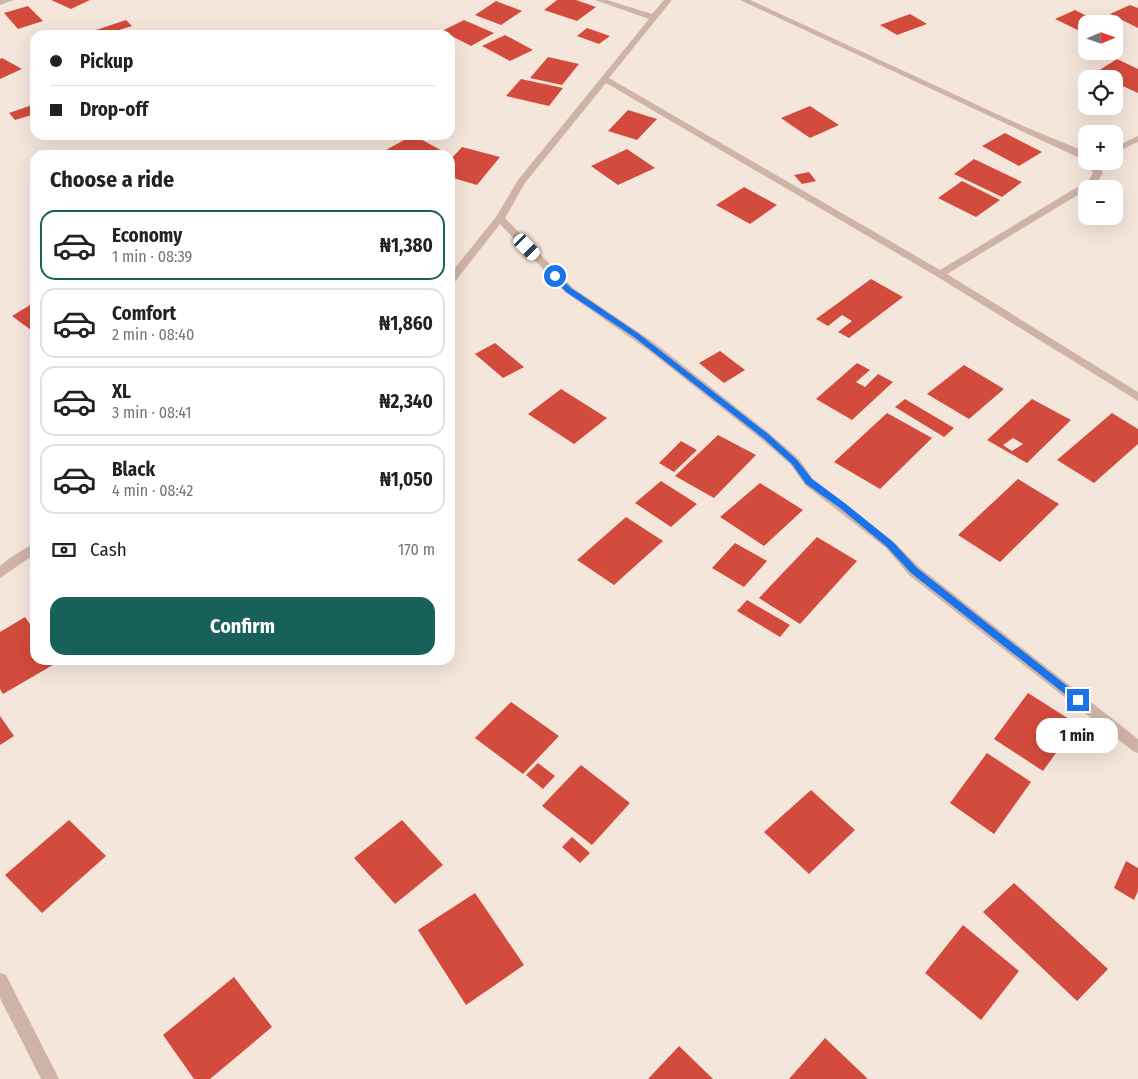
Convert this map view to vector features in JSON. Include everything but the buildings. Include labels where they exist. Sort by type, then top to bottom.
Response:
[{"type":"street","points":[[0,3],[10,0]]},
{"type":"street","points":[[599,0],[652,18]]},
{"type":"street","points":[[455,275],[500,218],[521,182],[668,0]]},
{"type":"street","points":[[744,0],[1020,128],[1078,152]]},
{"type":"street","points":[[605,79],[940,274],[1138,397]]},
{"type":"street","points":[[1123,146],[1138,139]]},
{"type":"street","points":[[940,274],[1093,182],[1098,173],[1096,170]]},
{"type":"street","points":[[500,218],[569,290],[644,341],[766,436],[795,462],[809,482],[843,506],[890,545],[914,570],[1138,747]]},
{"type":"street","points":[[0,572],[30,551]]},
{"type":"street","points":[[0,981],[50,1079]]},
{"type":"route","points":[[555,276],[569,290],[621,324],[766,436],[795,462],[809,482],[843,506],[890,545],[914,570],[1078,700]]}]
